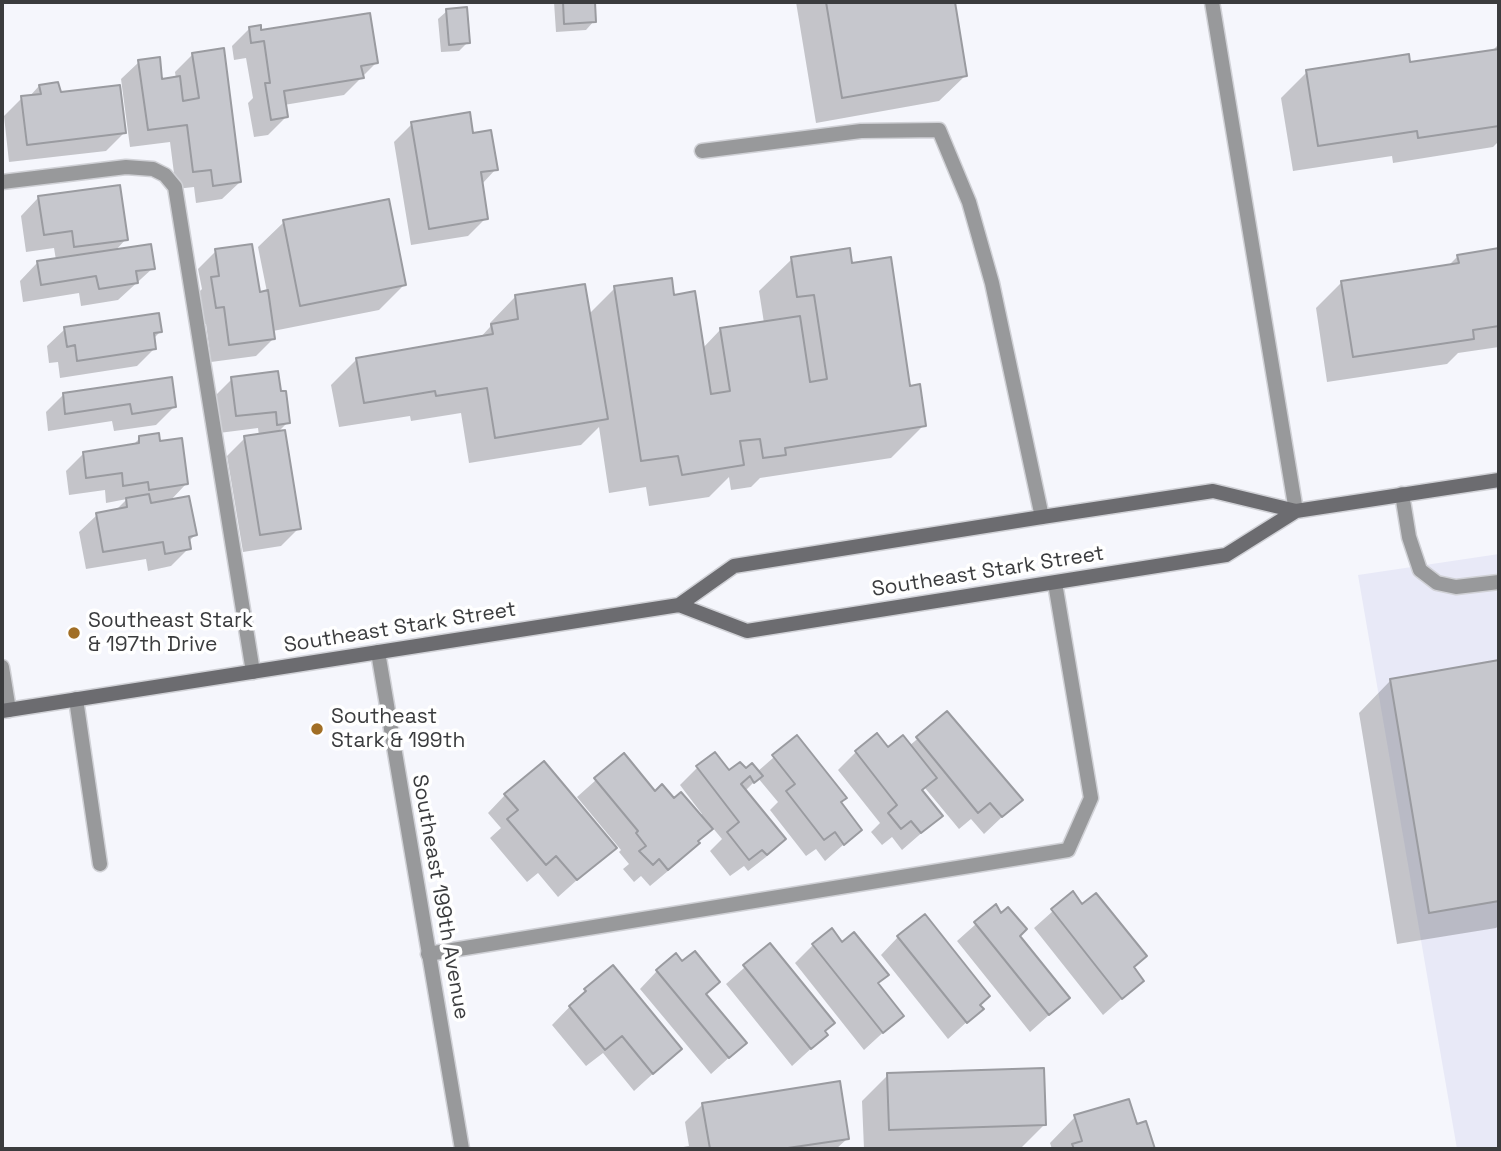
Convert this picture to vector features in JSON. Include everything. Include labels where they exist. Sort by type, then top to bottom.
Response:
[{"type":"main road","name":"Southeast Stark Street","points":[[5,710],[679,605],[734,566],[1042,517],[1213,491],[1296,510],[1499,480]]},
{"type":"main road","name":"Southeast Stark Street","points":[[679,605],[747,631],[1226,555],[1296,510]]},
{"type":"street","points":[[1212,2],[1296,510]]},
{"type":"street","points":[[702,151],[862,131],[939,130],[969,202],[992,283],[1042,517]]},
{"type":"street","points":[[2,182],[126,167],[153,169],[165,175],[175,187],[253,672]]},
{"type":"street","points":[[1402,494],[1409,537],[1420,570],[1437,583],[1456,587],[1499,582]]},
{"type":"street","points":[[428,954],[1068,850],[1091,798],[1055,583]]},
{"type":"street","name":"Southeast 199th Avenue","points":[[378,652],[462,1149]]},
{"type":"street","points":[[2,667],[5,710]]},
{"type":"street","points":[[76,699],[100,864]]},
{"type":"shaded area","points":[[1499,554],[1499,1149],[1457,1149],[1358,575]]},
{"type":"building","points":[[563,2],[595,2],[596,22],[564,24]]},
{"type":"building","points":[[826,2],[955,2],[967,76],[842,98]]},
{"type":"building","points":[[467,7],[470,43],[449,45],[446,9]]},
{"type":"building","points":[[370,13],[378,63],[361,66],[364,78],[284,91],[288,117],[271,120],[265,83],[270,83],[264,41],[251,43],[249,27],[261,25],[261,30]]},
{"type":"building","points":[[224,48],[241,182],[213,186],[211,170],[193,172],[187,125],[148,130],[138,60],[160,57],[162,79],[180,76],[183,101],[199,98],[192,53]]},
{"type":"building","points":[[1499,49],[1499,126],[1418,138],[1417,131],[1318,146],[1306,70],[1409,54],[1410,62]]},
{"type":"building","points":[[58,82],[61,92],[120,85],[126,133],[27,145],[21,96],[41,94],[39,85]]},
{"type":"building","points":[[470,112],[473,133],[491,130],[498,170],[481,172],[488,219],[429,229],[411,122]]},
{"type":"building","points":[[120,185],[128,240],[74,247],[72,231],[44,235],[38,196]]},
{"type":"building","points":[[389,199],[406,285],[300,306],[283,220]]},
{"type":"building","points":[[151,244],[155,269],[136,271],[138,283],[99,289],[96,276],[41,285],[37,261]]},
{"type":"building","points":[[252,244],[260,292],[268,290],[275,339],[229,345],[224,307],[216,308],[211,277],[219,276],[215,249]]},
{"type":"building","points":[[850,248],[852,263],[891,257],[910,386],[920,384],[926,426],[785,448],[786,455],[763,458],[760,439],[740,441],[744,465],[682,475],[678,456],[641,461],[614,286],[672,278],[674,295],[695,291],[711,394],[730,391],[720,328],[800,316],[810,382],[827,379],[814,295],[797,297],[791,257]]},
{"type":"building","points":[[1499,248],[1499,326],[1473,330],[1474,339],[1353,357],[1341,281],[1459,263],[1457,255]]},
{"type":"building","points":[[585,284],[608,419],[495,438],[487,388],[436,396],[435,391],[364,403],[356,358],[493,334],[491,324],[518,319],[515,295]]},
{"type":"building","points":[[159,313],[162,332],[154,333],[156,349],[77,361],[75,345],[67,347],[64,327]]},
{"type":"building","points":[[278,371],[281,391],[286,391],[290,423],[277,425],[276,412],[236,416],[231,377]]},
{"type":"building","points":[[172,377],[176,407],[132,414],[130,404],[65,414],[63,393]]},
{"type":"building","points":[[285,430],[301,529],[260,535],[244,436]]},
{"type":"building","points":[[159,433],[160,441],[182,438],[188,484],[149,490],[148,482],[123,486],[122,473],[86,478],[83,452],[139,443],[139,436]]},
{"type":"building","points":[[149,494],[151,503],[189,496],[197,535],[189,537],[191,549],[165,554],[163,542],[103,552],[96,513],[127,507],[126,498]]},
{"type":"building","points":[[1499,660],[1499,901],[1429,913],[1390,679]]},
{"type":"building","points":[[947,711],[1023,800],[1002,817],[990,803],[978,813],[916,737]]},
{"type":"building","points":[[877,733],[888,747],[903,735],[937,778],[922,790],[943,816],[921,833],[911,821],[901,829],[888,813],[897,805],[855,751]]},
{"type":"building","points":[[797,735],[847,798],[841,802],[862,830],[844,845],[835,832],[824,840],[786,791],[795,784],[772,755]]},
{"type":"building","points":[[715,752],[729,770],[740,762],[746,768],[752,763],[763,776],[754,783],[750,776],[741,784],[786,839],[767,855],[762,850],[749,860],[727,832],[739,822],[696,766]]},
{"type":"building","points":[[624,753],[655,791],[662,784],[674,798],[681,792],[713,829],[668,870],[659,859],[653,865],[639,851],[646,846],[636,833],[638,831],[594,778]]},
{"type":"building","points":[[544,761],[617,848],[577,880],[556,856],[546,865],[507,819],[518,810],[504,794]]},
{"type":"building","points":[[1073,891],[1082,904],[1096,893],[1147,956],[1134,967],[1144,981],[1122,999],[1051,909]]},
{"type":"building","points":[[996,904],[1001,913],[1008,907],[1027,929],[1020,936],[1070,998],[1049,1015],[974,922]]},
{"type":"building","points":[[925,914],[990,996],[980,1005],[984,1009],[967,1023],[897,936]]},
{"type":"building","points":[[832,928],[842,942],[854,932],[889,975],[878,983],[904,1016],[883,1033],[812,944]]},
{"type":"building","points":[[770,943],[835,1023],[825,1031],[828,1035],[811,1049],[743,965]]},
{"type":"building","points":[[695,951],[720,982],[706,994],[747,1043],[729,1058],[656,970],[676,953],[682,961]]},
{"type":"building","points":[[613,965],[682,1049],[653,1074],[622,1036],[605,1050],[569,1006],[586,991],[584,989]]},
{"type":"building","points":[[1044,1068],[1046,1125],[889,1130],[887,1073]]},
{"type":"building","points":[[840,1081],[849,1139],[781,1149],[710,1149],[702,1103]]},
{"type":"building","points":[[1129,1099],[1137,1124],[1146,1121],[1155,1149],[1074,1149],[1072,1144],[1082,1141],[1074,1115]]},
{"type":"place","name":"Southeast Stark & 197th Drive","points":[[74,633]]},
{"type":"place","name":"Southeast Stark & 199th","points":[[317,729]]}]
